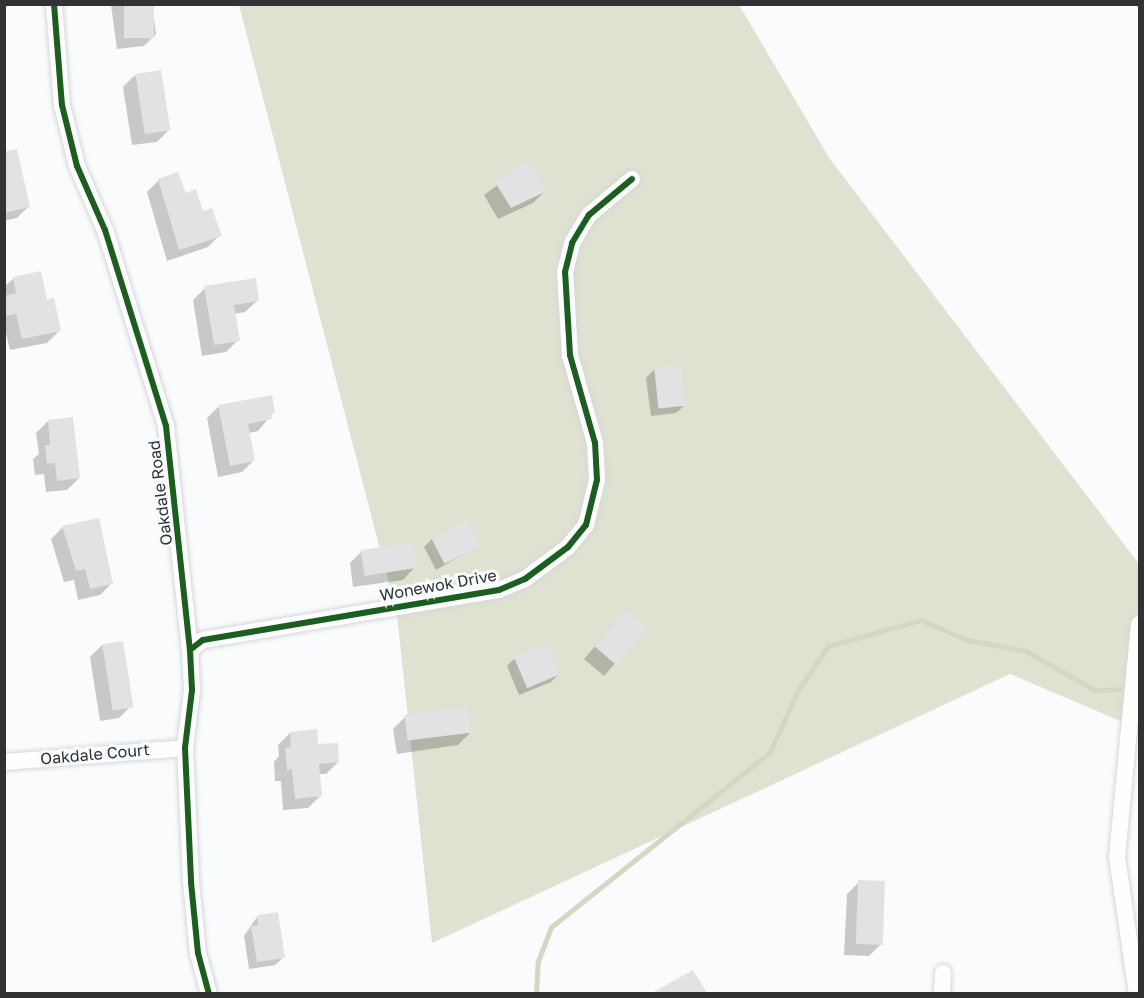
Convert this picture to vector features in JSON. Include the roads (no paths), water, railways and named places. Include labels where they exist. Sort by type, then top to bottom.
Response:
[{"type":"street","name":"Oakdale Road","points":[[54,4],[62,105],[77,166],[105,230],[166,426],[190,650],[192,690],[185,748],[191,882],[198,953],[209,993]]},
{"type":"street","name":"Wonewok Drive","points":[[190,650],[203,640],[499,590],[525,579],[568,547],[586,525],[597,480],[595,442],[570,355],[565,272],[572,243],[589,215],[632,179]]},
{"type":"street","points":[[1137,993],[1117,857],[1139,624]]},
{"type":"street","name":"Oakdale Court","points":[[4,762],[185,748]]},
{"type":"street","points":[[942,993],[943,973]]},
{"type":"waterway","points":[[536,994],[538,961],[551,927],[770,752],[798,690],[828,646],[921,620],[968,640],[1026,651],[1095,690],[1119,689]]}]
